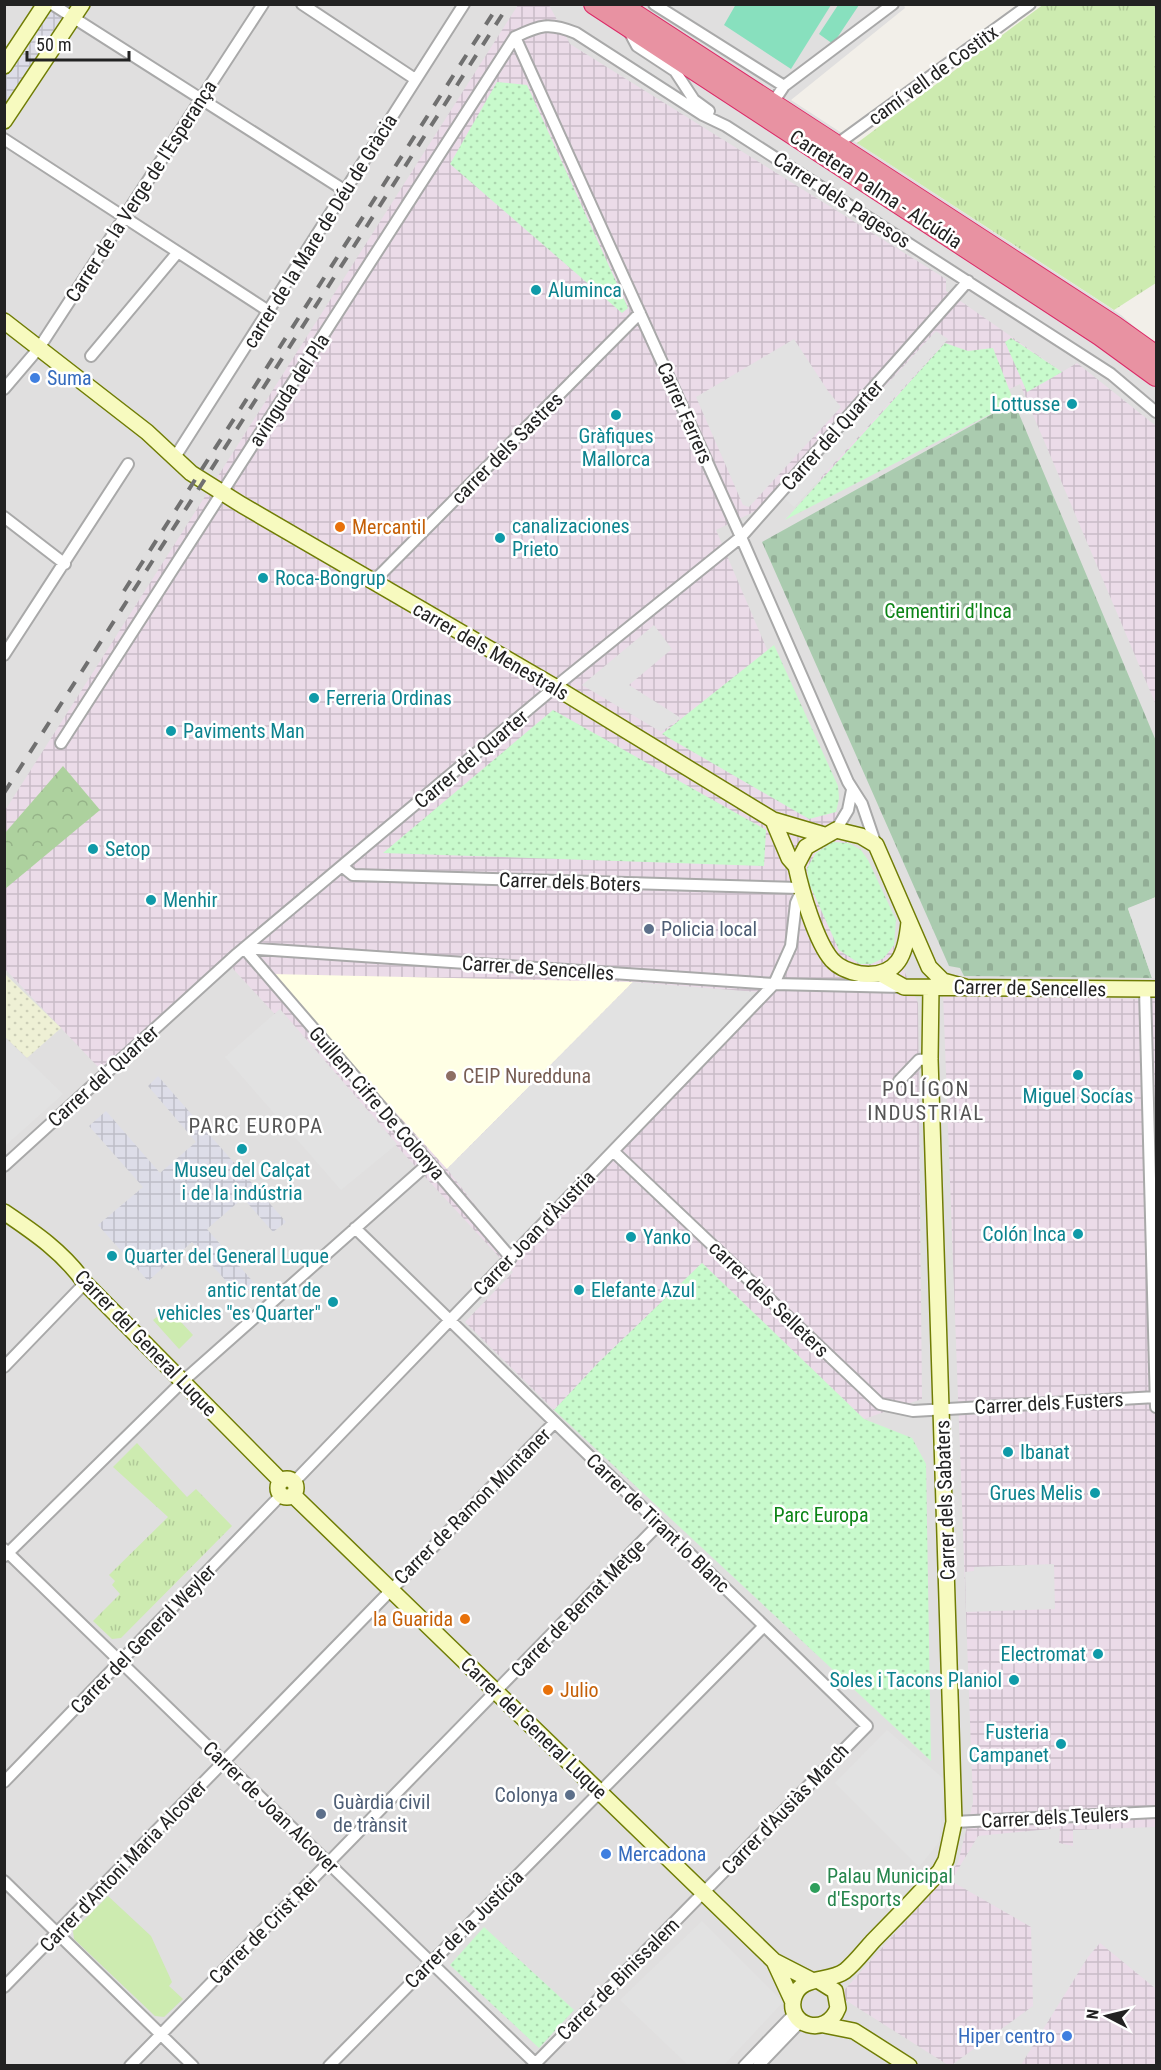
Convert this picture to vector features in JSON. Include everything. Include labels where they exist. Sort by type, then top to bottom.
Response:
[{"type":"highway","name":"Carretera Palma - Alcúdia","points":[[594,4],[768,110],[836,146],[1156,356]]},
{"type":"highway","name":"Carretera Palma - Alcúdia","points":[[620,4],[768,110],[1101,336],[1156,376]]},
{"type":"street","points":[[4,66],[45,4]]},
{"type":"street","points":[[52,4],[344,190]]},
{"type":"street","points":[[4,121],[82,4]]},
{"type":"street","name":"Carrer de la Verge de l'Esperança","points":[[4,389],[39,348],[263,4]]},
{"type":"street","points":[[302,4],[415,79]]},
{"type":"street","name":"carrer de la Mare de Déu de Gràcia","points":[[175,457],[270,312],[344,190],[464,4]]},
{"type":"street","points":[[654,4],[784,86]]},
{"type":"street","points":[[768,110],[784,86],[893,4]]},
{"type":"street","name":"camí vell de Costitx","points":[[836,146],[1030,4]]},
{"type":"street","name":"Carrer dels Pagesos","points":[[515,37],[537,27],[556,25],[566,29],[703,115],[723,124],[968,281],[1111,374],[1156,412]]},
{"type":"street","points":[[626,25],[638,46],[675,71],[694,100],[723,124]]},
{"type":"street","name":"Carrer Ferrers","points":[[515,37],[741,537],[852,790],[862,804],[876,845]]},
{"type":"street","name":"avinguda del Pla","points":[[61,743],[215,487],[290,390],[515,37]]},
{"type":"street","points":[[4,139],[270,312]]},
{"type":"street","points":[[91,356],[178,252]]},
{"type":"street","name":"Carrer del Quarter","points":[[4,1166],[244,948],[555,687],[741,537],[968,281]]},
{"type":"street","name":"carrer dels Sastres","points":[[373,582],[640,313]]},
{"type":"street","name":"carrer dels Menestrals","points":[[4,321],[147,432],[191,473],[555,687],[773,820],[830,833]]},
{"type":"street","points":[[4,655],[128,464]]},
{"type":"street","points":[[4,517],[65,564]]},
{"type":"street","points":[[796,866],[806,848],[830,833],[848,810],[852,790]]},
{"type":"street","points":[[773,820],[789,858],[796,866],[801,890],[832,960],[846,970],[862,974],[881,974],[904,987]]},
{"type":"street","points":[[830,833],[861,836],[876,845],[929,967],[943,981],[965,987]]},
{"type":"street","name":"Carrer dels Boters","points":[[343,867],[353,875],[801,890]]},
{"type":"street","name":"Carrer Joan d'Àustria","points":[[287,1488],[774,984],[791,946],[796,903],[801,890]]},
{"type":"street","points":[[881,974],[893,967],[907,947],[909,922]]},
{"type":"street","name":"Carrer de Sencelles","points":[[244,948],[774,984],[1151,989]]},
{"type":"street","name":"Guillem Cifre De Colonya","points":[[244,948],[511,1257]]},
{"type":"street","name":"Carrer de Sencelles","points":[[832,986],[857,978],[862,974]]},
{"type":"street","name":"Carrer dels Sabaters","points":[[816,1981],[844,1972],[940,1871],[946,1860],[954,1822],[930,1059],[931,987]]},
{"type":"street","points":[[1151,989],[1156,1407]]},
{"type":"street","points":[[899,1081],[919,1060],[930,1059]]},
{"type":"street","name":"carrer dels Selleters","points":[[613,1151],[880,1404],[913,1410],[942,1408]]},
{"type":"street","points":[[6,1553],[182,1382],[429,1163]]},
{"type":"street","name":"Carrer del General Luque","points":[[4,1212],[52,1245],[71,1264],[85,1283],[287,1488],[774,1961],[816,1981]]},
{"type":"street","name":"Carrer de Tirant lo Blanc","points":[[355,1228],[867,1725]]},
{"type":"street","points":[[4,1367],[85,1283]]},
{"type":"street","name":"Carrer dels Fusters","points":[[942,1408],[1156,1397]]},
{"type":"street","name":"Carrer de Ramon Muntaner","points":[[391,1589],[554,1423]]},
{"type":"street","name":"Carrer del General Weyler","points":[[4,1782],[287,1488]]},
{"type":"street","name":"Carrer de Bernat Metge","points":[[496,1692],[659,1524]]},
{"type":"street","name":"Carrer de Joan Alcover","points":[[6,1553],[536,2065]]},
{"type":"street","name":"Carrer d'Antoni Maria Alcover","points":[[4,1987],[391,1589]]},
{"type":"street","name":"Carrer de la Justícia","points":[[329,2066],[764,1626]]},
{"type":"street","name":"Carrer de Crist Rei","points":[[130,2066],[496,1692]]},
{"type":"street","name":"Carrer d'Ausiàs March","points":[[704,1893],[867,1725]]},
{"type":"street","name":"Carrer dels Teulers","points":[[954,1822],[1156,1812]]},
{"type":"street","points":[[4,1881],[192,2066]]},
{"type":"street","name":"Carrer de Binissalem","points":[[536,2065],[704,1893]]},
{"type":"street","name":"Carrer del General Luque","points":[[774,1961],[796,2012]]},
{"type":"street","name":"Carrer dels Sabaters","points":[[838,1998],[844,1972]]},
{"type":"street","points":[[758,2066],[796,2012],[797,1990],[816,1981],[830,1986],[854,2031]]},
{"type":"street","points":[[824,2025],[835,2015],[838,1998]]},
{"type":"street","points":[[796,2012],[811,2026],[824,2025],[854,2031],[909,2066]]},
{"type":"street","points":[[744,2066],[796,2012]]},
{"type":"shaded area","points":[[5,5],[904,5],[905,8],[791,100],[1121,315],[1156,346],[1156,2065],[5,2066]]},
{"type":"shaded area","points":[[45,5],[82,5],[5,121],[5,66]]},
{"type":"shaded area","points":[[518,5],[549,5],[570,44],[946,279],[946,291],[1062,372],[1077,363],[1156,426],[1156,705],[1020,384],[716,530],[918,1003],[922,1399],[864,1419],[702,1263],[599,1362],[554,1410],[465,1322],[513,1272],[224,959],[100,1069],[5,969],[4,812]]},
{"type":"shaded area","points":[[936,331],[948,339],[794,507],[783,497]]},
{"type":"shaded area","points":[[794,339],[841,407],[749,507],[743,505],[696,397]]},
{"type":"shaded area","points":[[654,625],[672,649],[629,685],[681,718],[661,732],[582,685]]},
{"type":"shaded area","points":[[1156,897],[1156,978],[1152,978],[1128,908]]},
{"type":"shaded area","points":[[5,974],[61,1028],[27,1058],[5,1037]]},
{"type":"shaded area","name":"CEIP Nuredduna","points":[[270,974],[633,982],[447,1169]]},
{"type":"shaded area","points":[[633,982],[757,992],[513,1254],[447,1169]]},
{"type":"shaded area","points":[[943,992],[1156,1000],[1156,2065],[948,2065],[839,1996],[958,1863],[973,1802]]},
{"type":"shaded area","points":[[280,1009],[397,1144],[341,1190],[225,1057]]},
{"type":"shaded area","points":[[4,1037],[63,1094],[5,1146],[4,1146]]},
{"type":"shaded area","points":[[158,1076],[286,1222],[273,1232],[243,1198],[207,1229],[255,1284],[240,1297],[192,1242],[148,1281],[98,1225],[143,1187],[89,1126],[106,1111],[160,1173],[196,1142],[148,1086]]},
{"type":"shaded area","points":[[1054,1564],[1055,1609],[966,1612],[965,1572],[974,1571],[974,1567]]},
{"type":"shaded area","points":[[887,1730],[945,1780],[939,1842],[919,1867],[835,1783]]},
{"type":"shaded area","points":[[1156,1827],[1156,1989],[1100,1943],[1088,1957],[1021,2065],[953,2064],[1033,2006],[1031,1927],[951,1881],[978,1836],[1060,1828],[1059,1843],[1073,1846],[1073,1830]]},
{"type":"shaded area","points":[[702,1921],[783,2002],[724,2065],[688,2065],[620,2000]]},
{"type":"green space","points":[[736,4],[831,5],[791,69],[724,25]]},
{"type":"green space","points":[[1044,4],[1156,5],[1156,283],[1114,310],[857,143]]},
{"type":"green space","points":[[838,5],[859,5],[833,44],[819,34]]},
{"type":"green space","points":[[497,82],[527,85],[628,308],[622,313],[450,164]]},
{"type":"green space","points":[[1011,338],[1062,372],[1027,392],[1005,342]]},
{"type":"green space","points":[[945,343],[968,351],[993,348],[1014,402],[785,520]]},
{"type":"green space","name":"Cementiri d'Inca","points":[[1014,402],[1156,741],[1156,897],[1128,909],[1152,978],[964,976],[960,968],[949,966],[762,542]]},
{"type":"green space","points":[[774,645],[838,786],[839,798],[836,812],[809,819],[662,734]]},
{"type":"green space","points":[[553,710],[766,830],[764,866],[383,853]]},
{"type":"green space","points":[[63,766],[100,810],[5,889],[5,833]]},
{"type":"green space","points":[[833,842],[848,843],[861,850],[896,920],[894,945],[884,958],[871,964],[860,964],[839,950],[809,883],[807,868],[816,853]]},
{"type":"green space","name":"Parc Europa","points":[[702,1263],[864,1419],[912,1438],[926,1464],[931,1761],[554,1410],[599,1362]]},
{"type":"green space","points":[[168,1308],[193,1335],[179,1349],[153,1320]]},
{"type":"green space","points":[[137,1443],[187,1497],[196,1489],[232,1526],[121,1638],[112,1639],[93,1621],[120,1594],[112,1585],[115,1581],[109,1575],[168,1517],[113,1467]]},
{"type":"green space","points":[[108,1896],[151,1936],[172,1982],[169,1986],[183,1999],[164,2017],[155,2016],[74,1939],[73,1931]]},
{"type":"green space","points":[[484,1927],[574,2010],[539,2048],[450,1965]]},
{"type":"railway","points":[[124,591],[499,4]]},
{"type":"railway","points":[[4,793],[509,4]]},
{"type":"place","name":"Aluminca","points":[[536,290]]},
{"type":"place","name":"Suma","points":[[35,378]]},
{"type":"place","name":"Lottusse","points":[[1072,404]]},
{"type":"place","name":"Gràfiques Mallorca","points":[[616,415]]},
{"type":"place","name":"Mercantil","points":[[340,527]]},
{"type":"place","name":"canalizaciones Prieto","points":[[500,538]]},
{"type":"place","name":"Roca-Bongrup","points":[[263,578]]},
{"type":"place","name":"Ferreria Ordinas","points":[[314,698]]},
{"type":"place","name":"Paviments Man","points":[[171,731]]},
{"type":"place","name":"Setop","points":[[93,849]]},
{"type":"place","name":"Menhir","points":[[151,900]]},
{"type":"place","name":"Policia local","points":[[649,929]]},
{"type":"place","name":"Miguel Socías","points":[[1078,1075]]},
{"type":"place","name":"CEIP Nuredduna","points":[[451,1076]]},
{"type":"place","name":"Museu del Calçat i de la indústria","points":[[242,1149]]},
{"type":"place","name":"Colón Inca","points":[[1078,1234]]},
{"type":"place","name":"Yanko","points":[[631,1237]]},
{"type":"place","name":"Quarter del General Luque","points":[[112,1256]]},
{"type":"place","name":"Elefante Azul","points":[[579,1290]]},
{"type":"place","name":"antic rentat de vehicles \"es Quarter\"","points":[[333,1302]]},
{"type":"place","name":"Ibanat","points":[[1008,1452]]},
{"type":"place","name":"Grues Melis","points":[[1095,1493]]},
{"type":"place","name":"la Guarida","points":[[465,1619]]},
{"type":"place","name":"Electromat","points":[[1098,1654]]},
{"type":"place","name":"Soles i Tacons Planiol","points":[[1014,1680]]},
{"type":"place","name":"Julio","points":[[548,1690]]},
{"type":"place","name":"Fusteria Campanet","points":[[1061,1744]]},
{"type":"place","name":"Colonya","points":[[570,1795]]},
{"type":"place","name":"Guàrdia civil de trànsit","points":[[321,1814]]},
{"type":"place","name":"Mercadona","points":[[606,1854]]},
{"type":"place","name":"Palau Municipal d'Esports","points":[[815,1888]]},
{"type":"place","name":"Hiper centro","points":[[1067,2036]]},
{"type":"district","name":"POLÍGON INDUSTRIAL","points":[[926,1101]]},
{"type":"district","name":"PARC EUROPA","points":[[256,1126]]}]
